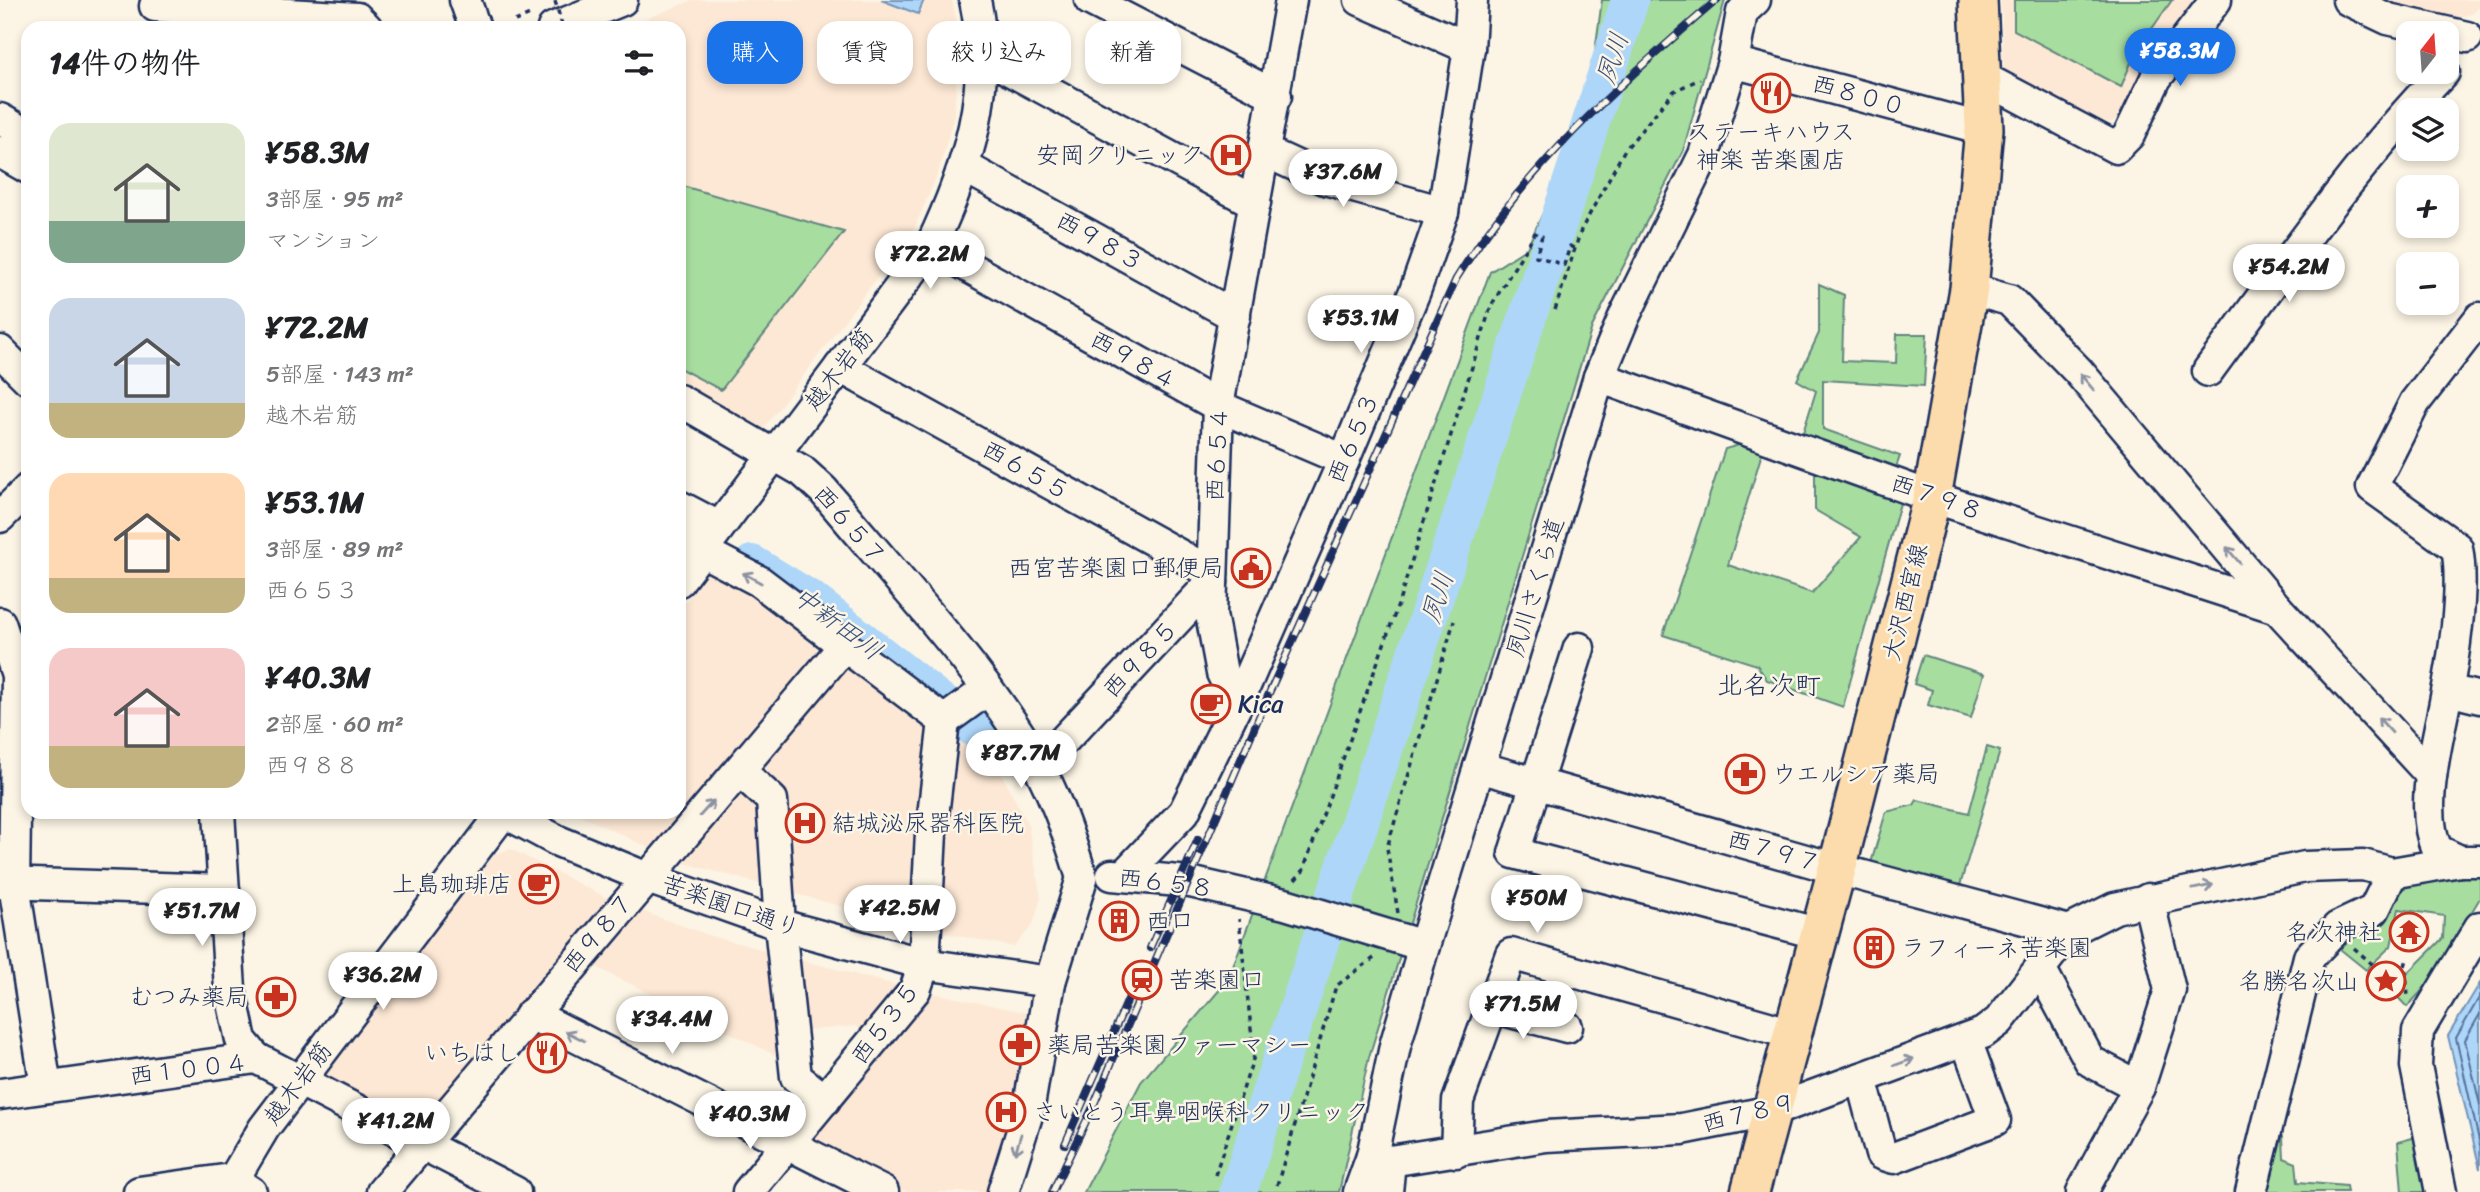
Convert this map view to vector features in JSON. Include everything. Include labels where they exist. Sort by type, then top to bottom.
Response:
[{"type":"main road","name":"大沢西宮線","points":[[1750,1192],[1820,934],[1932,497],[1969,289],[1984,129],[1978,0]]},
{"type":"street","points":[[465,0],[472,21]]},
{"type":"street","points":[[565,15],[622,0]]},
{"type":"street","points":[[1090,0],[1276,96]]},
{"type":"street","name":"西６５４","points":[[1237,704],[1222,673],[1211,614],[1218,406],[1276,96],[1291,0]]},
{"type":"street","points":[[1360,0],[1469,48]]},
{"type":"street","name":"西６５３","points":[[1237,704],[1415,291],[1443,212],[1469,48],[1472,0]]},
{"type":"street","points":[[1980,76],[2116,148],[2129,135],[2156,78],[2216,0]]},
{"type":"street","points":[[2348,0],[2388,19],[2473,31],[2459,51]]},
{"type":"street","name":"越木岩筋","points":[[983,1],[983,21]]},
{"type":"street","name":"夙川さくら道","points":[[1359,1192],[1381,1158],[1395,1046],[1599,377],[1624,317],[1704,155],[1733,62],[1746,4]]},
{"type":"street","points":[[154,11],[357,18],[360,21]]},
{"type":"street","name":"西８００","points":[[1733,62],[1984,129]]},
{"type":"street","name":"越木岩筋","points":[[690,545],[719,527],[931,246],[965,167],[979,103],[980,84]]},
{"type":"street","points":[[1035,84],[1255,204]]},
{"type":"street","points":[[2208,371],[2328,208],[2401,116],[2432,84]]},
{"type":"street","points":[[0,119],[15,151]]},
{"type":"street","points":[[1264,151],[1325,179],[1443,212]]},
{"type":"street","name":"西９８３","points":[[965,167],[1235,316]]},
{"type":"street","name":"西９８４","points":[[931,246],[1218,406],[1344,460]]},
{"type":"street","points":[[1969,289],[2009,300],[2078,371],[2277,608],[2431,775]]},
{"type":"street","points":[[2470,861],[2443,855],[2434,843],[2431,775],[2469,603],[2460,567],[2468,546],[2372,487],[2415,402],[2480,318]]},
{"type":"street","points":[[0,351],[21,372]]},
{"type":"street","name":"西６５５","points":[[840,367],[1212,577]]},
{"type":"street","name":"西７９８","points":[[1599,377],[1932,497],[2277,608]]},
{"type":"street","name":"西６５７","points":[[686,404],[802,471],[822,490],[963,707]]},
{"type":"street","points":[[0,517],[21,496]]},
{"type":"street","points":[[686,510],[719,527]]},
{"type":"street","points":[[690,545],[759,581],[845,646],[963,707]]},
{"type":"street","name":"西９８５","points":[[1038,765],[1065,739],[1212,577]]},
{"type":"street","points":[[0,623],[17,675],[9,741],[7,884],[46,1087]]},
{"type":"street","name":"西９８７","points":[[382,1192],[421,1142],[645,877],[740,771],[845,646]]},
{"type":"street","points":[[1578,648],[1538,784],[1514,853],[1820,934]]},
{"type":"street","points":[[2448,690],[2480,698]]},
{"type":"street","points":[[1125,874],[1184,812],[1237,704]]},
{"type":"street","name":"西６５８","points":[[963,707],[1038,765],[1068,832],[1082,878],[1125,874],[1179,880],[1281,903],[1424,946]]},
{"type":"street","name":"西５３５","points":[[748,1192],[915,990],[924,964],[931,833],[963,707]]},
{"type":"street","name":"西７９７","points":[[1479,768],[2069,931]]},
{"type":"street","points":[[740,771],[772,800],[780,925],[796,1077],[825,1100]]},
{"type":"street","points":[[219,819],[230,989],[241,1040],[256,1058]]},
{"type":"street","name":"越木岩筋","points":[[236,1188],[297,1082],[500,819]]},
{"type":"street","name":"苦楽園口通り","points":[[518,819],[558,841],[645,877],[780,925],[924,964],[1050,982]]},
{"type":"street","points":[[2069,931],[2115,908],[2148,899],[2305,867],[2363,864],[2392,873],[2470,861]]},
{"type":"street","points":[[2251,1192],[2309,957],[2338,927],[2374,910],[2392,873]]},
{"type":"street","points":[[1003,1192],[1028,1112],[1050,982],[1082,878]]},
{"type":"street","points":[[7,884],[224,890]]},
{"type":"street","points":[[2082,1192],[2139,1087],[2170,990],[2148,899]]},
{"type":"street","points":[[2441,1192],[2416,1066],[2418,1031],[2480,927]]},
{"type":"street","name":"西７８９","points":[[1381,1158],[1456,1152],[1546,1136],[1682,1129],[1772,1111],[1966,1040],[1999,1021],[2069,931]]},
{"type":"street","points":[[1456,1152],[1458,1101],[1511,954],[1793,1034]]},
{"type":"street","points":[[2040,968],[2090,1061],[2139,1087]]},
{"type":"street","points":[[1492,1007],[1567,1027]]},
{"type":"street","points":[[531,1014],[884,1192]]},
{"type":"street","points":[[1861,1078],[1881,1154],[1894,1158],[1995,1120],[1966,1040]]},
{"type":"street","name":"西１００４","points":[[0,1094],[256,1058],[297,1082],[421,1142],[515,1192]]},
{"type":"street","points":[[1381,1158],[1387,1192]]},
{"type":"street","points":[[139,1192],[236,1188]]},
{"type":"path","points":[[1555,310],[1581,230],[1624,151],[1674,91],[1733,62]]},
{"type":"path","points":[[1281,903],[1303,871],[1398,605],[1491,306],[1535,233],[1542,236],[1536,256],[1564,265],[1570,246],[1575,249]]},
{"type":"path","points":[[1215,1175],[1254,1056],[1236,893]]},
{"type":"path","points":[[2356,950],[2388,978],[2405,966]]},
{"type":"path","points":[[2406,992],[2407,959]]},
{"type":"shaded area","points":[[693,0],[952,0],[957,21],[927,21],[927,84],[956,84],[954,115],[939,171],[915,227],[761,432],[686,390],[686,21],[639,21]]},
{"type":"shaded area","points":[[2001,0],[2196,0],[2147,64],[2119,119],[2109,123],[2004,78]]},
{"type":"shaded area","points":[[2383,0],[2480,0],[2480,5],[2472,14],[2452,19]]},
{"type":"shaded area","points":[[711,568],[756,596],[857,670],[930,730],[961,733],[1002,775],[1028,824],[1041,898],[1033,925],[1014,947],[915,927],[677,861],[588,819],[686,819],[686,602]]},
{"type":"shaded area","points":[[511,849],[613,901],[712,936],[903,987],[1025,1012],[1030,1020],[1024,1087],[993,1192],[906,1192],[813,1145],[811,1134],[884,1046],[856,1026],[801,1031],[785,1060],[567,953],[419,1132],[322,1078],[495,854]]},
{"type":"green space","points":[[1602,0],[1725,0],[1683,151],[1592,327],[1369,1057],[1339,1192],[1084,1192],[1141,1082],[1228,980],[1490,272],[1527,248],[1586,118]]},
{"type":"green space","points":[[2014,0],[2172,0],[2135,53],[2121,87],[2014,30]]},
{"type":"green space","points":[[686,187],[844,232],[721,390],[686,372]]},
{"type":"green space","points":[[1819,284],[1844,295],[1842,361],[1896,363],[1897,334],[1927,334],[1924,386],[1823,380],[1823,429],[1900,456],[1894,473],[1801,439],[1816,391],[1797,380],[1819,333]]},
{"type":"green space","points":[[1739,445],[1762,453],[1728,565],[1812,593],[1861,537],[1815,510],[1815,471],[1900,503],[1843,707],[1767,680],[1757,665],[1663,635],[1725,449]]},
{"type":"green space","points":[[1923,655],[1984,674],[1971,718],[1928,705],[1932,690],[1914,684]]},
{"type":"green space","points":[[1987,747],[2000,751],[1959,889],[1871,863],[1886,812],[1914,805],[1917,800],[1969,813]]},
{"type":"green space","name":"名次神社","points":[[2480,873],[2480,898],[2429,983],[2407,1007],[2391,990],[2443,938],[2444,916],[2399,909],[2391,946],[2366,970],[2335,945],[2398,886]]},
{"type":"green space","points":[[2283,1137],[2284,1158],[2296,1163],[2298,1182],[2346,1186],[2347,1192],[2262,1192],[2275,1145]]},
{"type":"green space","points":[[2416,1137],[2427,1192],[2402,1192],[2398,1142]]},
{"type":"water","points":[[881,0],[924,0],[918,14]]},
{"type":"water","points":[[2480,983],[2480,1169],[2448,1036]]},
{"type":"waterway","name":"夙川","points":[[1238,1192],[1534,299],[1630,0]]},
{"type":"waterway","name":"中新田川","points":[[752,564],[811,600],[989,740]]},
{"type":"railway","points":[[1052,1192],[1092,1109],[1270,691],[1456,279],[1512,201],[1575,130],[1609,96],[1717,0]]},
{"type":"railway","points":[[1150,948],[1198,839]]},
{"type":"railway","points":[[1065,1144],[1132,990]]},
{"type":"place","name":"ステーキハウス 神楽 苦楽園店","points":[[1771,93]]},
{"type":"place","name":"安岡クリニック","points":[[1231,155]]},
{"type":"place","name":"西宮苦楽園口郵便局","points":[[1251,568]]},
{"type":"place","name":"Kica","points":[[1211,704]]},
{"type":"place","name":"ウエルシア薬局","points":[[1745,774]]},
{"type":"place","name":"結城泌尿器科医院","points":[[805,823]]},
{"type":"place","name":"上島珈琲店","points":[[539,884]]},
{"type":"place","name":"西口","points":[[1119,921]]},
{"type":"place","name":"名次神社","points":[[2409,932]]},
{"type":"place","name":"ラフィーネ苦楽園","points":[[1874,948]]},
{"type":"place","name":"苦楽園口","points":[[1142,980]]},
{"type":"place","name":"名勝名次山","points":[[2386,981]]},
{"type":"place","name":"むつみ薬局","points":[[276,997]]},
{"type":"place","name":"薬局苦楽園ファーマシー","points":[[1020,1045]]},
{"type":"place","name":"いちはし","points":[[547,1053]]},
{"type":"place","name":"さいとう耳鼻咽喉科クリニック","points":[[1006,1112]]},
{"type":"district","name":"北名次町","points":[[1769,685]]}]
